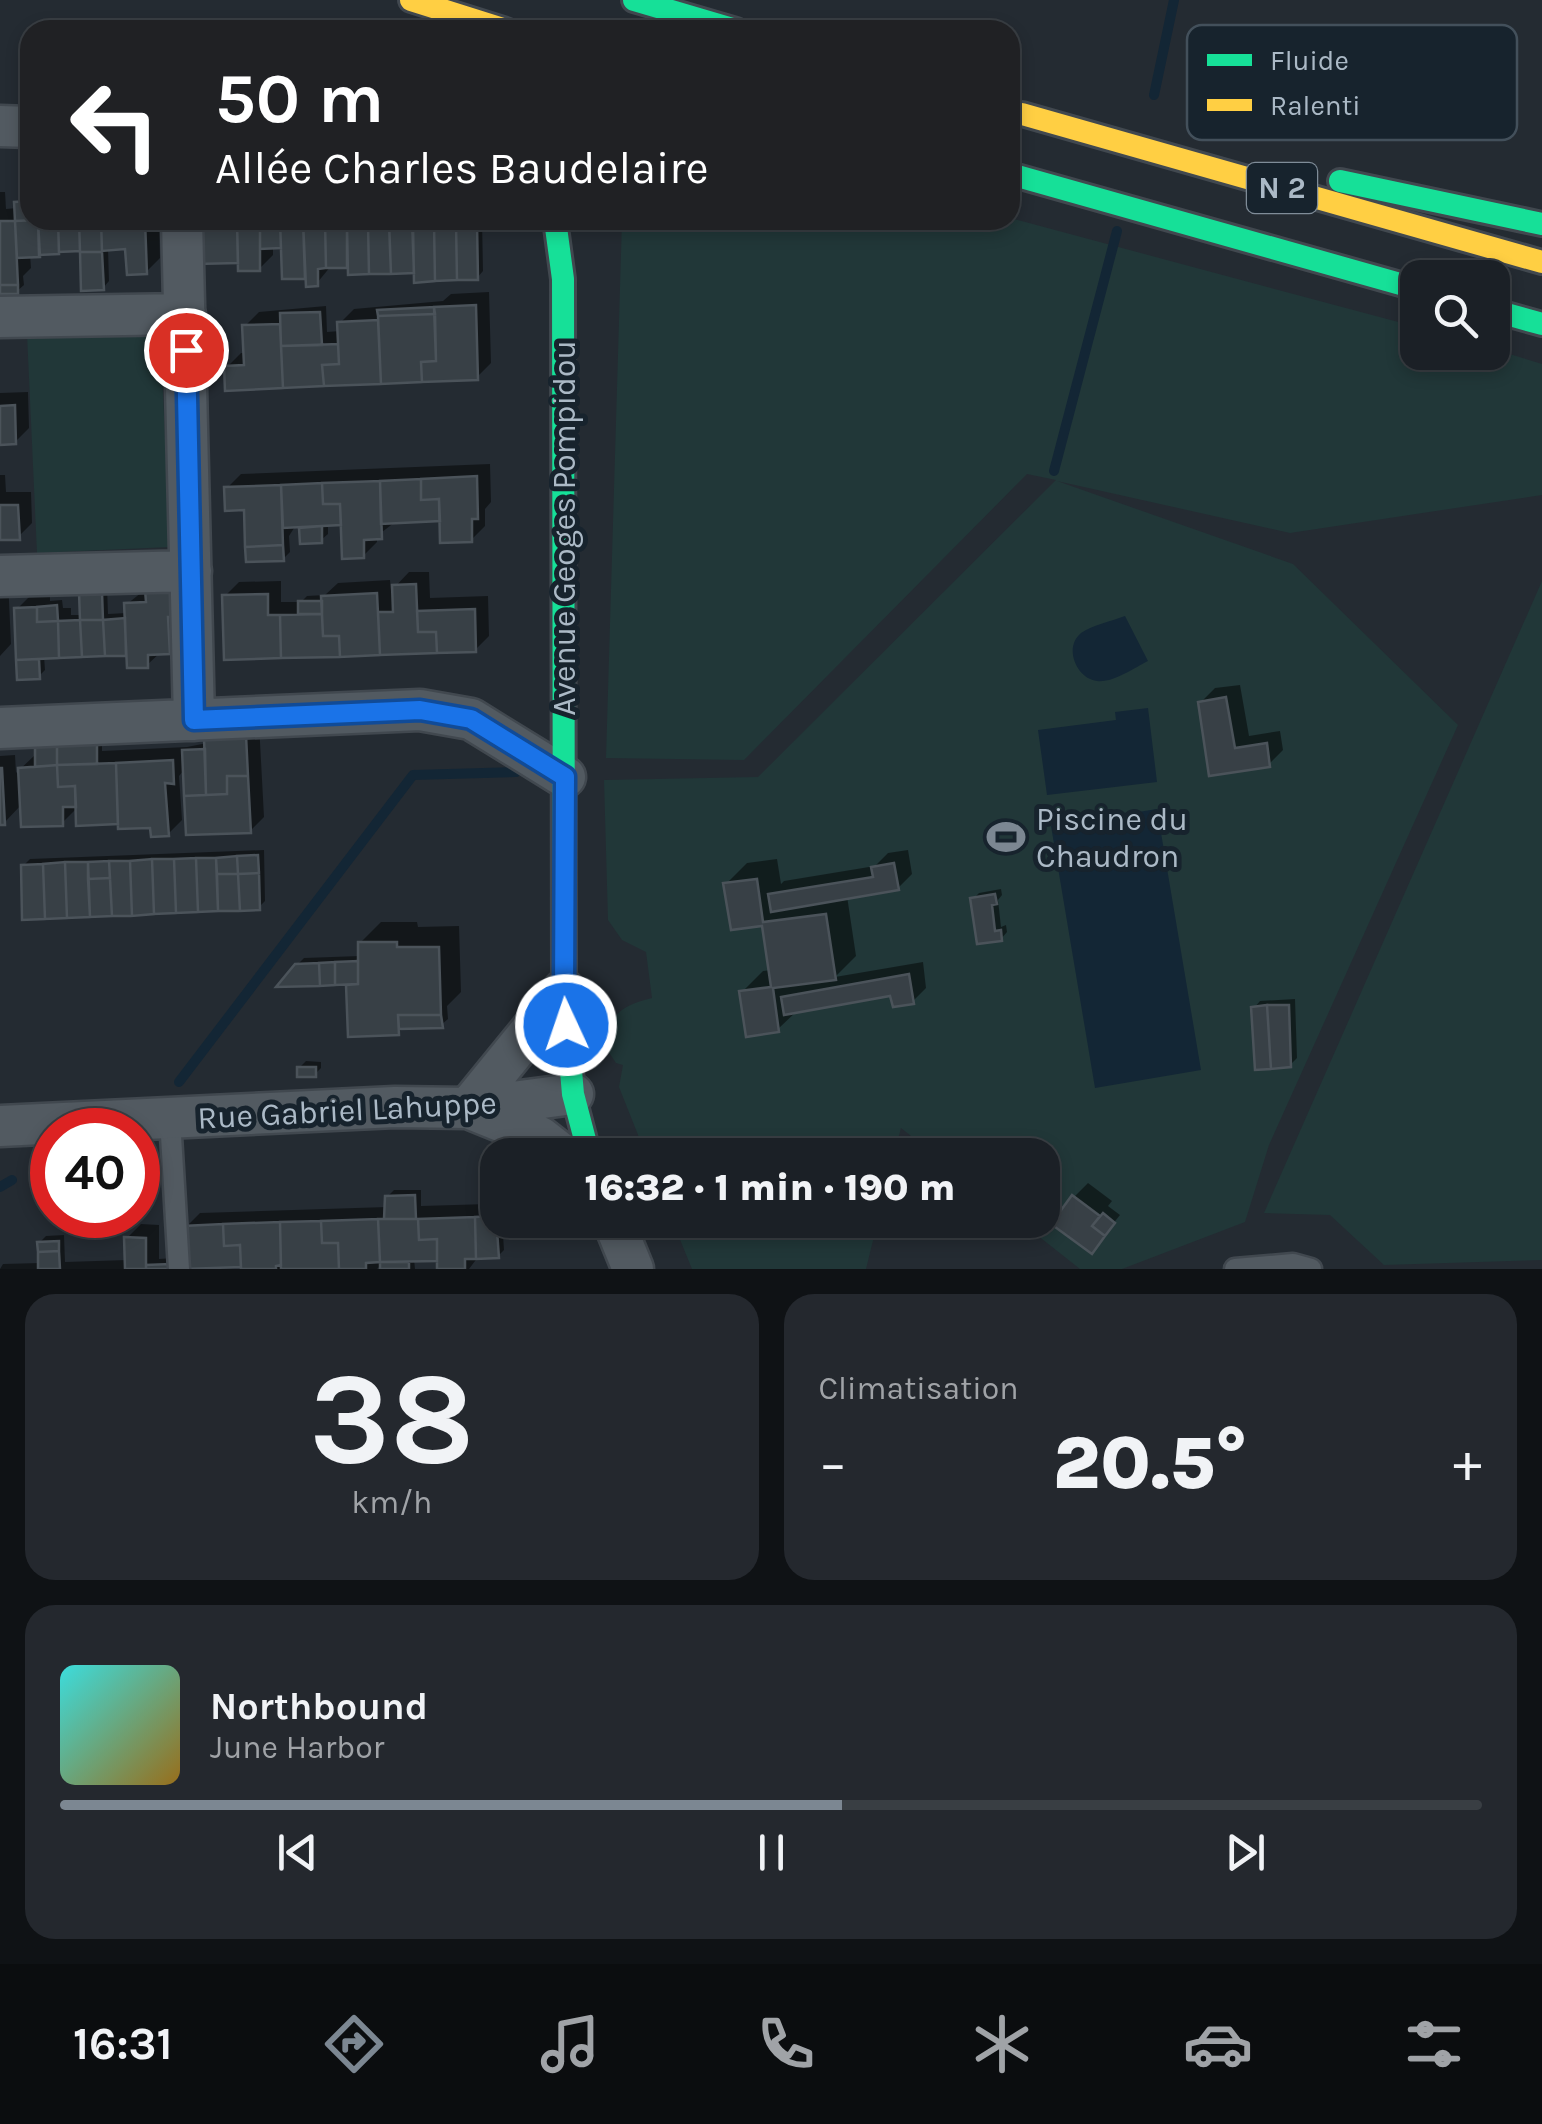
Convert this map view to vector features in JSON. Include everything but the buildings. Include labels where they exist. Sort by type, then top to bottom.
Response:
[{"type":"main road","points":[[410,0],[474,20]]},
{"type":"main road","points":[[634,0],[702,20]]},
{"type":"main road","points":[[1020,113],[1542,224]]},
{"type":"main road","name":"N 2","points":[[1020,113],[1542,262]]},
{"type":"main road","name":"N 2","points":[[1020,177],[1400,284]]},
{"type":"main road","name":"Avenue Geoges Pompidou","points":[[562,233],[564,990],[573,1094],[585,1138]]},
{"type":"main road","points":[[1510,315],[1542,324]]},
{"type":"street","points":[[410,0],[439,20]]},
{"type":"street","points":[[182,230],[194,720]]},
{"type":"street","points":[[0,317],[184,314]]},
{"type":"street","points":[[0,576],[190,571]]},
{"type":"street","points":[[0,728],[420,710],[471,719],[565,777]]},
{"type":"street","points":[[541,1138],[468,1108],[564,990]]},
{"type":"street","name":"Rue Gabriel Lahuppe","points":[[0,1126],[395,1107],[468,1108],[573,1094]]},
{"type":"street","points":[[620,1238],[633,1269]]},
{"type":"lane","points":[[170,1119],[179,1269]]},
{"type":"lane","points":[[1234,1269],[1292,1264],[1311,1269]]},
{"type":"green space","points":[[1020,221],[1400,322],[1400,370],[1510,370],[1510,354],[1542,364],[1542,495],[1290,533],[1057,481],[1293,564],[1458,725],[1269,1145],[1245,1222],[1122,1269],[1080,1269],[1041,1238],[1060,1238],[1060,1138],[914,1138],[901,1128],[898,1138],[639,1138],[619,1087],[623,1065],[616,1063],[604,1045],[609,1026],[619,1013],[652,998],[646,952],[622,940],[608,920],[604,780],[758,777],[1056,480],[1027,474],[744,760],[606,758],[622,230],[1020,230]]},
{"type":"green space","points":[[160,328],[170,547],[37,553],[27,334]]},
{"type":"green space","points":[[1542,581],[1542,1260],[1384,1265],[1330,1215],[1264,1213]]},
{"type":"green space","points":[[679,1238],[874,1238],[866,1269],[692,1269]]},
{"type":"water","points":[[1125,616],[1148,661],[1110,680],[1090,679],[1075,662],[1076,639],[1091,628]]},
{"type":"water","points":[[1148,708],[1157,782],[1047,795],[1038,730],[1116,720],[1115,712]]},
{"type":"water","name":"Piscine du Chaudron","points":[[1157,809],[1201,1070],[1095,1088],[1051,826]]},
{"type":"waterway","points":[[1154,95],[1174,0]]},
{"type":"waterway","points":[[1054,471],[1117,231]]},
{"type":"waterway","points":[[179,1082],[413,775],[516,772]]},
{"type":"waterway","points":[[0,1187],[12,1180]]},
{"type":"traffic: fast","points":[[634,0],[702,20]]},
{"type":"traffic: fast","points":[[1020,177],[1400,284]]},
{"type":"traffic: fast","points":[[1340,181],[1542,224]]},
{"type":"traffic: fast","points":[[556,230],[563,279],[564,990],[573,1094],[585,1138]]},
{"type":"traffic: fast","points":[[1510,315],[1542,324]]},
{"type":"traffic: slow","points":[[411,0],[474,20]]},
{"type":"traffic: slow","points":[[1022,114],[1542,262]]},
{"type":"place","name":"Piscine du Chaudron","points":[[1006,837]]},
{"type":"route","points":[[186,350],[194,720],[420,710],[471,719],[565,777],[566,1025]]}]
